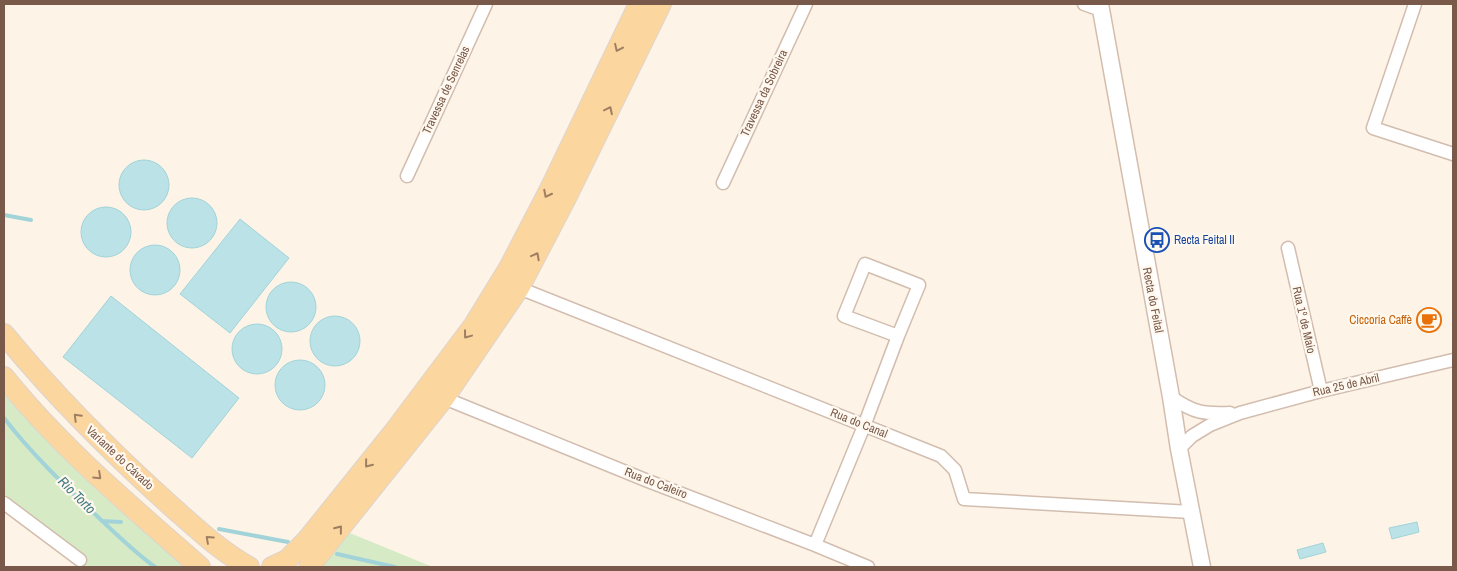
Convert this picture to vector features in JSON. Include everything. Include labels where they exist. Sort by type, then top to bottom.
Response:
[{"type":"main road","points":[[272,567],[287,560],[307,540],[393,433],[474,325],[509,268],[639,4]]},
{"type":"main road","points":[[309,567],[444,398],[519,288],[566,198],[661,4]]},
{"type":"main road","name":"Variante do Cávado","points":[[4,334],[32,368],[115,455],[220,549],[249,567]]},
{"type":"main road","points":[[4,377],[52,431],[94,473],[200,567]]},
{"type":"street","name":"Travessa de Senrelas","points":[[407,176],[486,4]]},
{"type":"street","name":"Travessa da Sobreira","points":[[723,182],[806,4]]},
{"type":"street","points":[[1084,4],[1100,7]]},
{"type":"street","points":[[1415,4],[1373,128],[1453,154]]},
{"type":"street","name":"Recta do Feital","points":[[1100,7],[1202,567]]},
{"type":"street","name":"Rua 1º de Maio","points":[[1288,248],[1321,391]]},
{"type":"street","points":[[815,545],[919,285],[865,264],[844,316],[898,336]]},
{"type":"street","name":"Rua do Canal","points":[[519,288],[941,456],[955,470],[964,500],[1191,512]]},
{"type":"street","name":"Rua 25 de Abril","points":[[1179,449],[1192,436],[1210,425],[1240,413],[1321,391],[1453,360]]},
{"type":"street","name":"Rua 25 de Abril","points":[[1171,397],[1188,408],[1207,414],[1240,413]]},
{"type":"street","name":"Rua do Caleiro","points":[[444,398],[868,567]]},
{"type":"street","points":[[4,503],[80,560]]},
{"type":"green space","points":[[4,377],[200,567],[85,567],[80,560],[4,503]]},
{"type":"green space","points":[[340,529],[433,567],[309,567]]},
{"type":"water","points":[[144,160],[153,162],[164,171],[169,185],[167,194],[158,205],[144,210],[135,208],[124,199],[119,185],[121,176],[130,165]]},
{"type":"water","points":[[192,198],[201,200],[212,209],[217,223],[215,232],[206,243],[192,248],[183,246],[172,237],[167,223],[169,214],[178,203]]},
{"type":"water","points":[[106,207],[115,209],[126,218],[131,232],[129,241],[120,252],[106,257],[97,255],[86,246],[81,232],[83,223],[92,212]]},
{"type":"water","points":[[240,219],[289,258],[230,333],[180,294]]},
{"type":"water","points":[[155,245],[164,247],[175,256],[180,270],[178,279],[169,290],[155,295],[146,293],[135,284],[130,270],[132,261],[141,250]]},
{"type":"water","points":[[291,282],[300,284],[311,293],[316,307],[314,316],[305,327],[291,332],[282,330],[271,321],[266,307],[268,298],[277,287]]},
{"type":"water","points":[[111,296],[239,398],[192,458],[63,357]]},
{"type":"water","points":[[335,316],[344,318],[355,327],[360,341],[358,350],[349,361],[335,366],[326,364],[315,355],[310,341],[312,332],[321,321]]},
{"type":"water","points":[[257,324],[266,326],[277,335],[282,349],[280,358],[271,369],[257,374],[248,372],[237,363],[232,349],[234,340],[243,329]]},
{"type":"water","points":[[300,360],[309,362],[320,371],[325,385],[323,394],[314,405],[300,410],[291,408],[280,399],[275,385],[277,376],[286,365]]},
{"type":"water","points":[[1417,522],[1419,532],[1392,539],[1389,528]]},
{"type":"water","points":[[1323,543],[1326,552],[1300,559],[1297,550]]},
{"type":"waterway","points":[[4,215],[31,220]]},
{"type":"waterway","name":"Rio Torto","points":[[4,418],[25,444],[60,481],[125,543],[155,567]]},
{"type":"waterway","points":[[102,521],[121,522]]},
{"type":"waterway","points":[[219,529],[288,542]]},
{"type":"waterway","points":[[337,554],[395,567]]},
{"type":"place","name":"Recta Feital II","points":[[1157,240]]},
{"type":"place","name":"Ciccoria Caffè","points":[[1429,320]]}]
